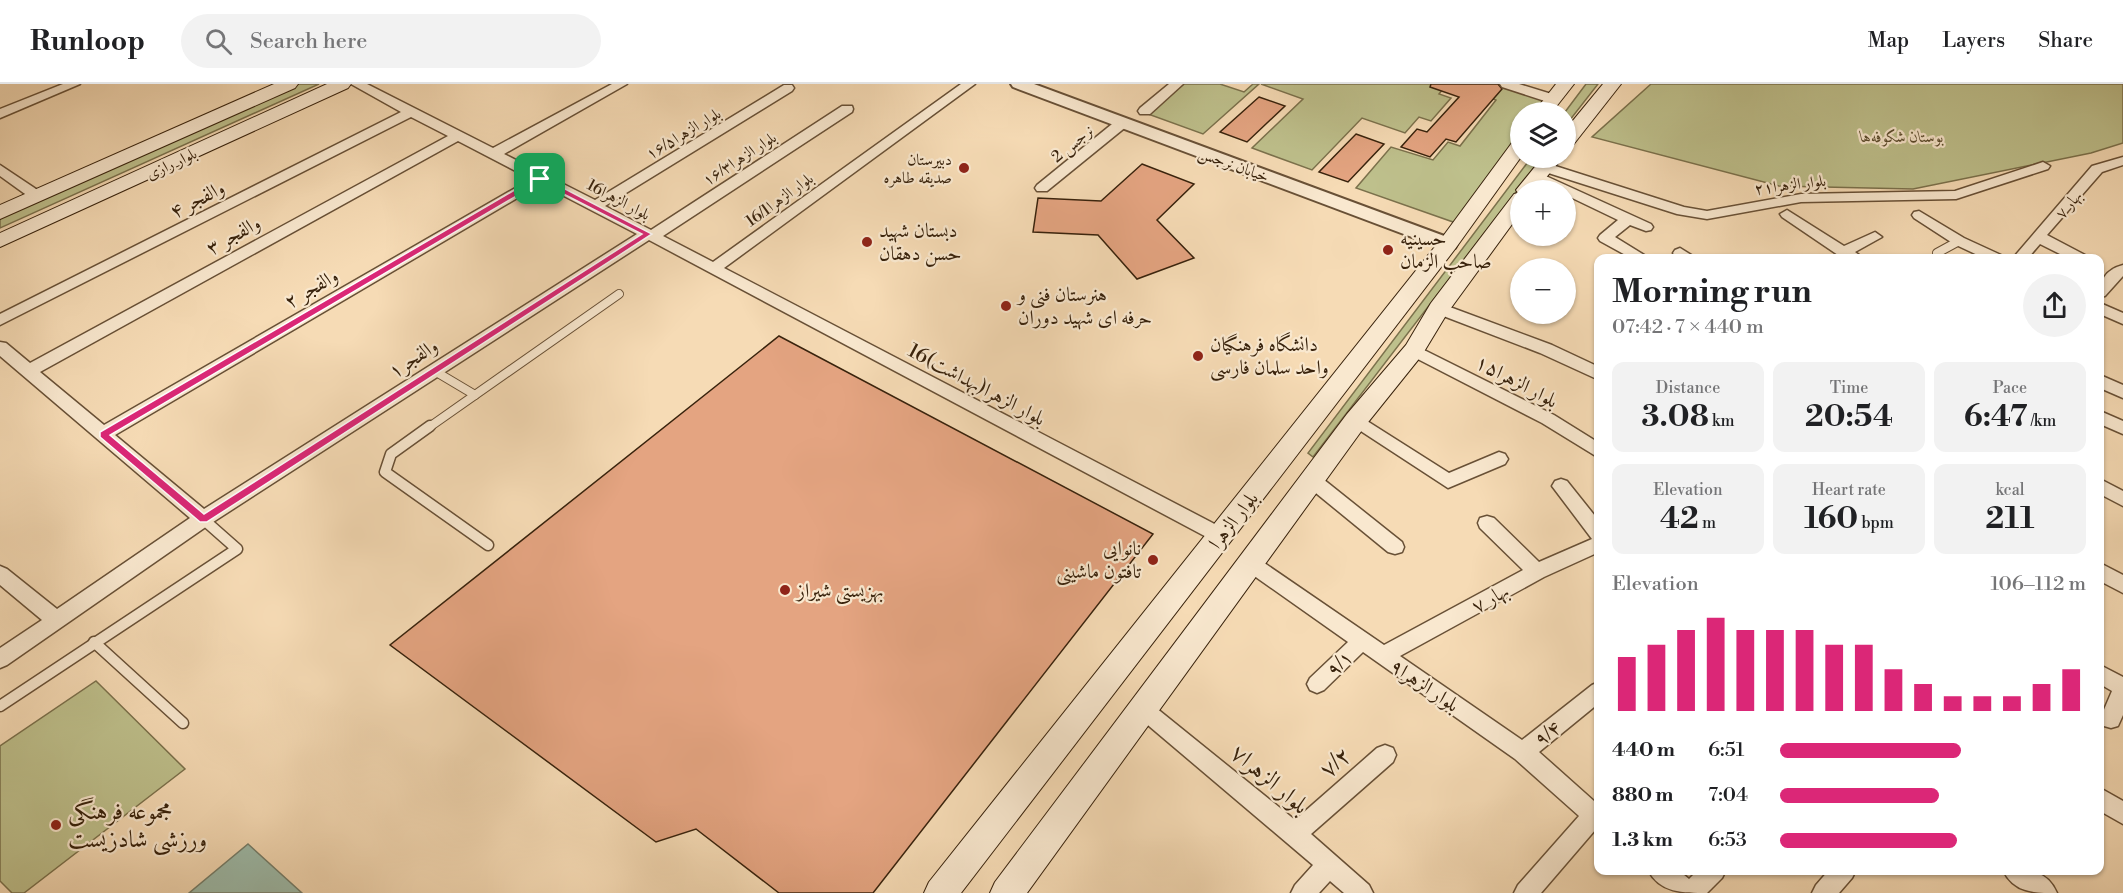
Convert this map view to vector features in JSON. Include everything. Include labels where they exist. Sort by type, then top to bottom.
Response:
[{"type":"main road","name":"بلوار رازی","points":[[0,213],[289,84]]},
{"type":"main road","name":"بلوار رازی","points":[[0,241],[342,84]]},
{"type":"main road","points":[[1551,102],[1565,84]]},
{"type":"main road","points":[[1576,129],[1612,84]]},
{"type":"main road","name":"بلوار الزهرا","points":[[941,893],[1448,244],[1510,159]]},
{"type":"main road","name":"بلوار الزهرا","points":[[1007,893],[1356,420],[1414,350],[1439,308],[1510,213]]},
{"type":"main road","points":[[1289,449],[1317,474]]},
{"type":"street","points":[[0,114],[74,84]]},
{"type":"street","name":"16بلوار الزهرا","points":[[357,84],[713,269]]},
{"type":"street","name":"بلوار الزهرا16/1","points":[[713,269],[969,84]]},
{"type":"street","name":"خیابان نرجس","points":[[1019,84],[1448,244]]},
{"type":"street","points":[[1145,111],[1177,84]]},
{"type":"street","points":[[1506,84],[1540,102]]},
{"type":"street","points":[[493,154],[610,86]]},
{"type":"street","name":"بلوار الزهرا۱۶/۵","points":[[595,206],[788,88]]},
{"type":"street","name":"بلوار الزهرا۱۶/۳","points":[[650,235],[847,109]]},
{"type":"street","name":"والفجر ۴","points":[[0,320],[411,112]]},
{"type":"street","name":"2 نرجس","points":[[1042,188],[1122,123]]},
{"type":"street","name":"والفجر ۳","points":[[29,371],[458,136]]},
{"type":"street","name":"بهار ۷","points":[[2024,254],[2097,170],[2123,161]]},
{"type":"street","name":"بلوار الزهرا۲۱","points":[[1540,173],[1682,211],[1707,215],[1801,198],[1956,195],[2043,166]]},
{"type":"street","points":[[0,169],[37,196]]},
{"type":"street","points":[[1540,173],[1646,227]]},
{"type":"street","name":"والفجر ۲","points":[[103,434],[540,179]]},
{"type":"street","points":[[1787,214],[1848,254]]},
{"type":"street","points":[[1919,215],[1959,241],[1987,254]]},
{"type":"street","points":[[1628,219],[1605,238],[1635,254]]},
{"type":"street","name":"والفجر۱","points":[[0,659],[203,519],[434,370],[650,235]]},
{"type":"street","points":[[1851,254],[1875,237]]},
{"type":"street","points":[[2039,237],[2072,254]]},
{"type":"street","name":"16بلوار الزهرا(بهداشت)","points":[[713,269],[1221,536]]},
{"type":"street","points":[[2104,287],[2115,273]]},
{"type":"street","points":[[1439,308],[1546,349],[1594,372]]},
{"type":"street","points":[[2104,311],[2123,319]]},
{"type":"street","points":[[0,347],[203,519]]},
{"type":"street","name":"بلوار الزهرا۱۵","points":[[1414,350],[1548,420],[1594,449]]},
{"type":"street","points":[[2104,383],[2123,392]]},
{"type":"street","points":[[2104,419],[2123,428]]},
{"type":"street","points":[[1356,420],[1448,481],[1499,459]]},
{"type":"street","points":[[1317,474],[1395,547]]},
{"type":"street","points":[[1561,486],[1594,528]]},
{"type":"street","points":[[2104,488],[2123,499]]},
{"type":"street","points":[[1487,523],[1537,572]]},
{"type":"street","name":"بهار ۷","points":[[1382,656],[1537,572],[1594,546]]},
{"type":"street","name":"بلوار الزهرا۹","points":[[1250,563],[1523,752],[1594,812]]},
{"type":"street","points":[[0,574],[56,620]]},
{"type":"street","points":[[2104,574],[2123,585]]},
{"type":"street","name":"۹/۱","points":[[1317,684],[1361,642]]},
{"type":"street","points":[[2104,676],[2123,688],[2111,719]]},
{"type":"street","name":"۹/۴","points":[[1523,752],[1594,695]]},
{"type":"street","name":"بلوار الزهرا۷","points":[[1143,709],[1294,834],[1361,893]]},
{"type":"street","name":"۷/۲","points":[[1294,834],[1385,754]]},
{"type":"street","points":[[2104,801],[2123,813]]},
{"type":"street","points":[[1526,893],[1594,818]]},
{"type":"street","points":[[1303,893],[1329,865]]},
{"type":"street","points":[[1667,875],[1690,893],[1709,875]]},
{"type":"street","points":[[1824,893],[1840,875]]},
{"type":"street","points":[[2022,875],[2045,893]]},
{"type":"lane","points":[[1937,254],[1959,241]]},
{"type":"lane","points":[[488,545],[385,472],[391,454],[619,294]]},
{"type":"lane","points":[[434,370],[475,395]]},
{"type":"lane","points":[[0,706],[237,549],[203,519]]},
{"type":"lane","points":[[94,642],[183,723]]},
{"type":"green space","points":[[298,84],[319,84],[0,228],[0,218]]},
{"type":"green space","points":[[1184,84],[1220,84],[1244,92],[1253,84],[1259,84],[1203,134],[1148,114]]},
{"type":"green space","points":[[1261,84],[1447,84],[1439,94],[1451,98],[1431,121],[1419,117],[1405,133],[1362,118],[1312,170],[1252,148],[1303,99]]},
{"type":"green space","points":[[1495,84],[1545,99],[1543,102],[1510,102],[1510,148],[1456,223],[1356,188],[1391,147],[1433,160],[1448,142],[1460,146],[1496,100],[1486,96]]},
{"type":"green space","points":[[1586,84],[1598,84],[1576,112],[1576,102],[1572,102]]},
{"type":"green space","name":"بوستان شکوفه‌ها","points":[[1651,84],[2123,84],[2123,143],[2091,153],[1913,189],[1779,186],[1592,137]]},
{"type":"green space","points":[[1523,168],[1534,168],[1525,180],[1514,180]]},
{"type":"green space","points":[[1510,186],[1510,200],[1313,457],[1308,453]]},
{"type":"green space","name":"مجموعه فرهنگی ورزشی شادزیست","points":[[96,681],[185,769],[24,893],[12,893],[0,881],[0,746]]},
{"type":"shaded area","points":[[248,844],[302,893],[189,893]]},
{"type":"building","points":[[1431,84],[1498,84],[1502,89],[1456,142],[1446,139],[1430,157],[1401,147],[1417,129],[1427,132],[1459,97],[1430,87]]},
{"type":"building","points":[[1259,97],[1285,106],[1247,142],[1220,132]]},
{"type":"building","points":[[1356,134],[1384,144],[1348,182],[1319,172]]},
{"type":"building","points":[[1142,164],[1194,184],[1157,220],[1194,258],[1137,279],[1098,235],[1033,232],[1038,198],[1101,201]]},
{"type":"building","name":"بهزیستی شیراز","points":[[779,336],[1153,534],[873,893],[779,893],[696,829],[656,842],[390,645]]},
{"type":"place","name":"دبیرستان صدیقه طاهره","points":[[964,168]]},
{"type":"place","name":"دبستان شهید حسن دهقان","points":[[867,242]]},
{"type":"place","name":"حسینیه صاحب الزمان","points":[[1388,250]]},
{"type":"place","name":"هنرستان فنی و حرفه ای شهید دوران","points":[[1006,306]]},
{"type":"place","name":"دانشگاه فرهنگیان واحد سلمان فارسی","points":[[1198,356]]},
{"type":"place","name":"نانوایی تافتون ماشینی","points":[[1153,560]]},
{"type":"place","name":"بهزیستی شیراز","points":[[785,590]]},
{"type":"place","name":"مجموعه فرهنگی ورزشی شادزیست","points":[[56,825]]},
{"type":"route","points":[[540,179],[648,234],[203,519],[103,434],[249,349],[540,179]]}]
